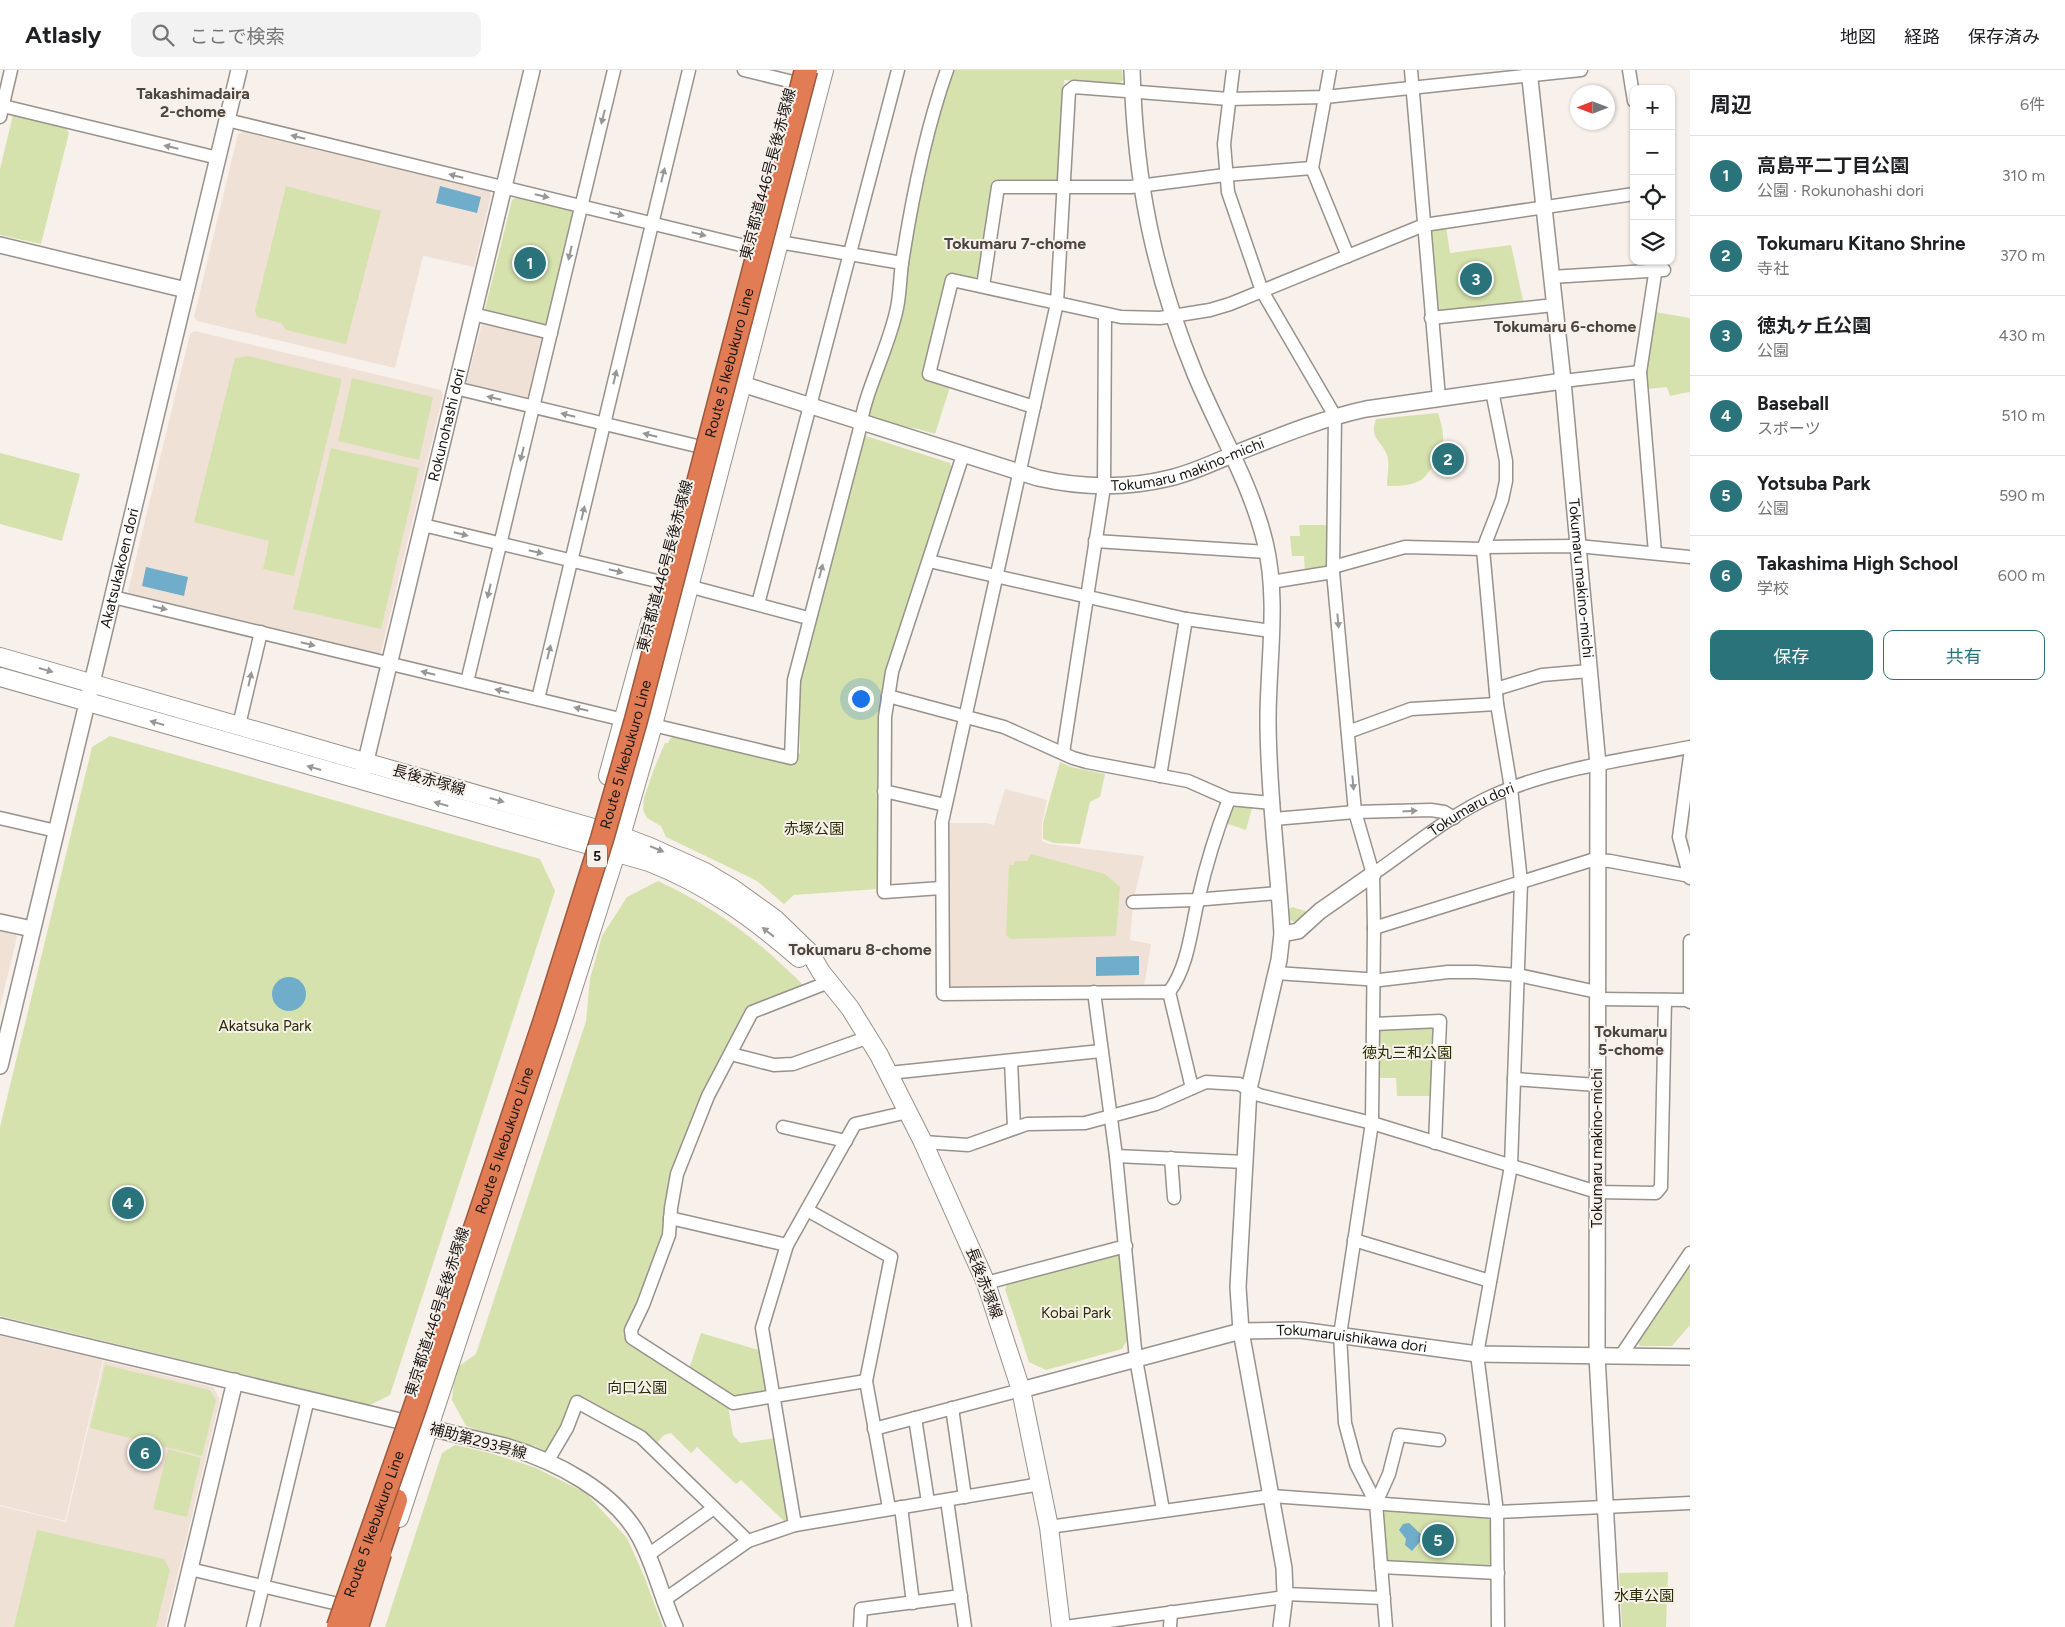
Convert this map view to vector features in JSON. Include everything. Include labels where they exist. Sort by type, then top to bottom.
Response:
[{"type":"highway","name":"Route 5 Ikebukuro Line","points":[[340,1627],[390,1498],[553,1023],[610,842],[645,720],[815,70]]},
{"type":"highway","name":"Route 5 Ikebukuro Line","points":[[355,1627],[390,1498],[602,839],[638,711],[798,74]]},
{"type":"main road","name":"東京都道446号長後赤塚線","points":[[364,1627],[558,1035],[618,844],[653,725],[824,70]]},
{"type":"main road","name":"東京都道446号長後赤塚線","points":[[330,1627],[401,1421],[589,846],[749,247],[798,74]]},
{"type":"main road","name":"長後赤塚線","points":[[0,657],[594,828],[618,844]]},
{"type":"main road","name":"長後赤塚線","points":[[0,677],[589,846],[618,844],[679,859],[732,888],[775,919],[810,953],[825,977],[850,1008],[869,1037],[923,1142],[986,1284],[1021,1390],[1049,1527],[1063,1627]]},
{"type":"street","points":[[11,70],[1,112],[218,158]]},
{"type":"street","name":"Akatsukakoen dori","points":[[0,1066],[239,70]]},
{"type":"street","name":"Rokunohashi dori","points":[[360,781],[532,70]]},
{"type":"street","points":[[467,682],[614,70]]},
{"type":"street","points":[[538,699],[689,70]]},
{"type":"street","points":[[744,70],[798,74]]},
{"type":"street","points":[[758,604],[898,70]]},
{"type":"street","points":[[653,725],[791,758],[794,680],[808,618],[861,422],[862,412],[894,322],[902,263],[926,137],[933,108],[947,70]]},
{"type":"street","points":[[1132,70],[1135,136],[1141,186],[1154,251],[1173,316],[1192,367],[1253,505],[1267,552],[1271,582],[1268,722],[1282,934],[1276,973],[1249,1089],[1238,1287],[1241,1331],[1284,1568],[1285,1595],[1281,1627]]},
{"type":"street","points":[[1232,70],[1224,144],[1225,175],[1232,209],[1262,291],[1335,416],[1333,570],[1355,812],[1373,874],[1374,928],[1372,1124],[1340,1335],[1345,1423],[1356,1464],[1376,1503],[1386,1627]]},
{"type":"street","points":[[1330,70],[1312,168],[1348,256]]},
{"type":"street","points":[[1411,70],[1439,398]]},
{"type":"street","points":[[1169,992],[943,994],[942,822],[1057,303],[1069,91],[1074,87],[1229,99],[1325,97],[1529,73],[1581,70]]},
{"type":"street","points":[[1629,70],[1631,85]]},
{"type":"street","points":[[1529,73],[1562,381],[1640,372]]},
{"type":"street","points":[[227,120],[749,247]]},
{"type":"street","points":[[983,286],[998,187],[1141,186],[1225,175],[1312,168]]},
{"type":"street","points":[[1034,407],[928,374],[952,280],[1104,314],[1139,318],[1173,316],[1220,308],[1424,225],[1630,195]]},
{"type":"street","points":[[779,242],[902,263]]},
{"type":"street","points":[[0,245],[186,290]]},
{"type":"street","points":[[1551,277],[1659,267],[1640,372],[1654,553]]},
{"type":"street","points":[[1431,318],[1554,305]]},
{"type":"street","points":[[473,314],[551,333]]},
{"type":"street","points":[[1063,753],[1104,487],[1104,314]]},
{"type":"street","name":"Tokumaru makino-michi","points":[[742,384],[1020,473],[1070,484],[1104,487],[1141,484],[1170,478],[1335,416],[1366,409],[1562,381],[1598,765],[1597,1356],[1612,1627]]},
{"type":"street","points":[[455,388],[697,446]]},
{"type":"street","points":[[1492,391],[1506,461],[1506,481],[1502,500],[1483,548],[1497,704],[1512,788],[1521,882],[1511,1166],[1477,1354],[1497,1512],[1498,1627]]},
{"type":"street","points":[[941,888],[884,892],[885,717],[892,672],[963,455]]},
{"type":"street","points":[[423,525],[661,582]]},
{"type":"street","points":[[1096,541],[1267,552]]},
{"type":"street","points":[[1271,582],[1333,570],[1405,547],[1578,546],[1690,557]]},
{"type":"street","points":[[929,561],[1186,618],[1271,631]]},
{"type":"street","points":[[688,586],[808,618]]},
{"type":"street","points":[[113,597],[624,720]]},
{"type":"street","points":[[1160,776],[1186,618]]},
{"type":"street","points":[[239,725],[261,632]]},
{"type":"street","points":[[1496,689],[1542,675],[1589,671]]},
{"type":"street","points":[[888,696],[1004,727],[1087,762],[1188,781],[1228,799],[1273,803]]},
{"type":"street","points":[[1348,732],[1411,710],[1497,704]]},
{"type":"street","name":"Tokumaru dori","points":[[1282,934],[1298,930],[1320,911],[1475,804],[1512,788],[1551,776],[1690,747]]},
{"type":"street","points":[[1374,928],[1592,860],[1610,861],[1690,876],[1679,837],[1690,756]]},
{"type":"street","points":[[884,791],[945,805]]},
{"type":"street","points":[[1192,1088],[1169,992],[1176,982],[1184,960],[1213,838],[1228,799]]},
{"type":"street","points":[[1274,819],[1355,812],[1431,810],[1444,812],[1454,818]]},
{"type":"street","points":[[0,818],[56,831]]},
{"type":"street","points":[[1133,902],[1198,900],[1279,893]]},
{"type":"street","points":[[0,922],[32,929]]},
{"type":"street","points":[[1276,973],[1374,980],[1448,972],[1518,975],[1597,996],[1689,1001],[1690,942]]},
{"type":"street","points":[[825,977],[752,1012],[731,1054],[726,1059],[708,1096],[677,1174],[669,1235],[644,1304],[630,1330],[632,1338],[733,1403],[866,1381]]},
{"type":"street","points":[[1094,992],[1112,1116],[1136,1359],[1163,1510]]},
{"type":"street","points":[[923,1142],[968,1145],[1014,1127],[1027,1124],[1085,1123],[1112,1116],[1156,1104],[1206,1082],[1240,1084],[1259,1095],[1372,1124],[1597,1192],[1656,1192],[1660,1188],[1665,1000]]},
{"type":"street","points":[[1374,1024],[1440,1021],[1435,1143]]},
{"type":"street","points":[[731,1054],[774,1065],[793,1064],[869,1037]]},
{"type":"street","points":[[889,1073],[1102,1051]]},
{"type":"street","points":[[1011,1061],[1014,1127]]},
{"type":"street","points":[[1514,1079],[1597,1085]]},
{"type":"street","points":[[795,1525],[762,1328],[787,1245],[855,1124],[908,1112]]},
{"type":"street","points":[[783,1127],[846,1141]]},
{"type":"street","points":[[1116,1156],[1245,1162]]},
{"type":"street","points":[[1171,1158],[1174,1198]]},
{"type":"street","points":[[807,1210],[891,1256],[866,1381],[874,1429],[895,1507],[913,1603]]},
{"type":"street","points":[[670,1218],[787,1245]]},
{"type":"street","points":[[1354,1240],[1490,1281]]},
{"type":"street","points":[[986,1284],[1126,1246]]},
{"type":"street","points":[[1620,1357],[1690,1253]]},
{"type":"street","name":"補助第293号線","points":[[0,1326],[505,1446],[547,1462],[594,1488],[615,1504],[632,1525],[648,1555],[675,1627]]},
{"type":"street","name":"Tokumaruishikawa dori","points":[[1021,1390],[1241,1331],[1277,1329],[1340,1335],[1477,1354],[1690,1357]]},
{"type":"street","points":[[176,1627],[235,1381]]},
{"type":"street","points":[[874,1429],[1021,1390]]},
{"type":"street","points":[[253,1627],[308,1399]]},
{"type":"street","points":[[547,1462],[567,1428],[577,1402],[641,1437],[748,1541]]},
{"type":"street","points":[[952,1408],[965,1496]]},
{"type":"street","points":[[916,1418],[928,1502]]},
{"type":"street","points":[[1376,1503],[1390,1474],[1399,1435],[1439,1440]]},
{"type":"street","points":[[664,1600],[748,1541],[795,1525],[1041,1484]]},
{"type":"street","points":[[1049,1527],[1271,1496],[1497,1512],[1690,1502]]},
{"type":"street","points":[[947,1500],[965,1627]]},
{"type":"street","points":[[648,1555],[714,1508]]},
{"type":"street","points":[[1381,1567],[1498,1573]]},
{"type":"street","points":[[190,1569],[338,1604]]},
{"type":"street","points":[[1063,1627],[1285,1595],[1384,1598]]},
{"type":"street","points":[[860,1627],[861,1609],[961,1596]]},
{"type":"street","points":[[1170,1627],[1171,1612]]},
{"type":"shaded area","points":[[243,132],[489,191],[491,195],[474,267],[423,256],[395,368],[197,321],[194,317],[238,134]]},
{"type":"shaded area","points":[[486,320],[542,334],[544,338],[531,397],[526,400],[469,387],[467,382],[482,323]]},
{"type":"shaded area","points":[[195,331],[441,390],[443,395],[381,652],[377,655],[130,596],[128,591],[190,334]]},
{"type":"shaded area","points":[[1005,789],[1047,800],[1042,823],[1042,841],[1049,844],[1144,856],[1133,902],[1130,940],[1151,944],[1144,987],[954,989],[947,982],[947,823],[987,823],[994,825]]},
{"type":"shaded area","points":[[0,931],[16,935],[17,937],[0,1007]]},
{"type":"shaded area","points":[[0,1336],[103,1360],[65,1521],[0,1505]]},
{"type":"shaded area","points":[[104,1361],[213,1387],[220,1399],[165,1627],[0,1627],[0,1506],[66,1522]]},
{"type":"green space","points":[[953,70],[1122,70],[1123,80],[1118,85],[1064,80],[1060,176],[1054,182],[995,183],[979,275],[973,279],[945,286],[923,376],[924,379],[950,387],[935,434],[868,420],[867,393],[886,352],[928,148]]},
{"type":"green space","points":[[13,115],[66,128],[69,133],[41,244],[0,235],[0,169]]},
{"type":"green space","points":[[286,186],[381,211],[346,344],[286,330],[281,323],[257,317],[255,311]]},
{"type":"green space","points":[[517,197],[572,210],[575,217],[548,324],[543,327],[489,314],[485,309],[512,200]]},
{"type":"green space","points":[[1446,227],[1450,253],[1511,245],[1524,305],[1442,314],[1436,309],[1429,234],[1434,228]]},
{"type":"green space","points":[[1655,312],[1690,318],[1690,393],[1670,396],[1667,387],[1647,389],[1645,368]]},
{"type":"green space","points":[[248,356],[342,379],[294,576],[263,569],[269,541],[194,522],[235,358]]},
{"type":"green space","points":[[352,378],[433,397],[419,460],[338,441]]},
{"type":"green space","points":[[1438,413],[1442,428],[1443,444],[1438,458],[1431,469],[1417,482],[1387,486],[1388,458],[1375,435],[1374,425],[1376,419]]},
{"type":"green space","name":"赤塚公園","points":[[866,436],[950,463],[952,470],[889,666],[878,889],[794,895],[784,904],[757,881],[666,837],[661,826],[647,818],[643,810],[644,798],[665,743],[668,743],[676,735],[789,763],[800,753],[799,681],[860,439]]},
{"type":"green space","points":[[331,448],[419,468],[381,629],[293,609]]},
{"type":"green space","points":[[0,453],[80,474],[62,541],[0,524]]},
{"type":"green space","points":[[1299,525],[1327,525],[1328,564],[1323,569],[1305,572],[1304,556],[1292,556],[1290,536],[1300,536]]},
{"type":"green space","name":"Akatsuka Park","points":[[110,736],[540,859],[555,891],[390,1395],[370,1405],[0,1316],[0,1127],[92,747]]},
{"type":"green space","points":[[1060,762],[1071,767],[1105,774],[1100,797],[1090,802],[1080,844],[1054,843],[1043,839],[1043,823]]},
{"type":"green space","points":[[1232,807],[1252,808],[1246,830],[1225,823]]},
{"type":"green space","points":[[1031,854],[1105,874],[1120,887],[1116,936],[1010,939],[1006,935],[1009,865],[1014,865],[1015,861],[1027,861]]},
{"type":"green space","name":"向口公園","points":[[658,881],[718,914],[754,940],[805,987],[762,1003],[730,1047],[724,1051],[701,1098],[664,1233],[626,1328],[728,1406],[733,1435],[740,1443],[776,1438],[789,1519],[785,1522],[741,1480],[736,1484],[697,1447],[691,1453],[671,1433],[664,1435],[656,1444],[596,1407],[573,1396],[563,1424],[546,1452],[535,1446],[506,1440],[466,1426],[452,1400],[455,1369],[476,1354],[586,1021],[590,979],[602,936],[627,897]]},
{"type":"green space","points":[[1292,907],[1309,912],[1297,923],[1290,920],[1289,909]]},
{"type":"green space","name":"徳丸三和公園","points":[[1430,1026],[1435,1031],[1432,1096],[1397,1096],[1396,1078],[1377,1078],[1378,1032],[1382,1027]]},
{"type":"green space","name":"Kobai Park","points":[[1115,1254],[1121,1257],[1129,1337],[1122,1349],[1046,1370],[1029,1362],[1005,1289],[1008,1283]]},
{"type":"green space","points":[[1690,1262],[1690,1325],[1672,1346],[1640,1346],[1636,1340]]},
{"type":"green space","points":[[701,1333],[762,1351],[768,1388],[765,1393],[735,1397],[689,1369]]},
{"type":"green space","points":[[105,1365],[210,1390],[216,1400],[202,1456],[90,1428]]},
{"type":"green space","points":[[455,1445],[490,1453],[536,1468],[586,1493],[627,1538],[644,1576],[663,1627],[385,1627],[442,1453]]},
{"type":"green space","points":[[168,1449],[201,1458],[187,1517],[153,1509]]},
{"type":"green space","points":[[1388,1509],[1487,1517],[1491,1521],[1492,1564],[1487,1569],[1391,1563],[1386,1559],[1383,1514]]},
{"type":"green space","points":[[37,1530],[164,1559],[170,1570],[156,1627],[14,1627]]},
{"type":"green space","name":"水車公園","points":[[1668,1572],[1666,1627],[1622,1627],[1619,1573]]},
{"type":"water","points":[[440,186],[481,197],[477,213],[436,203]]},
{"type":"water","points":[[146,567],[188,577],[184,596],[142,586]]},
{"type":"water","points":[[1139,956],[1139,975],[1096,976],[1096,957]]},
{"type":"water","points":[[289,977],[301,982],[306,994],[301,1006],[289,1011],[277,1006],[272,994],[277,982]]},
{"type":"water","points":[[1409,1523],[1424,1537],[1412,1551],[1405,1545],[1406,1539],[1399,1530],[1403,1524]]},
{"type":"place","name":"高島平二丁目公園","points":[[530,263]]},
{"type":"place","name":"徳丸ヶ丘公園","points":[[1476,279]]},
{"type":"place","name":"Tokumaru Kitano Shrine","points":[[1448,459]]},
{"type":"place","name":"Baseball","points":[[128,1203]]},
{"type":"place","name":"Takashima High School","points":[[145,1453]]},
{"type":"place","name":"Yotsuba Park","points":[[1438,1540]]},
{"type":"district","name":"Takashimadaira 2-chome","points":[[193,102]]},
{"type":"district","name":"Tokumaru 7-chome","points":[[1015,243]]},
{"type":"district","name":"Tokumaru 6-chome","points":[[1565,326]]},
{"type":"district","name":"Tokumaru 8-chome","points":[[860,949]]},
{"type":"district","name":"Tokumaru 5-chome","points":[[1631,1040]]}]
